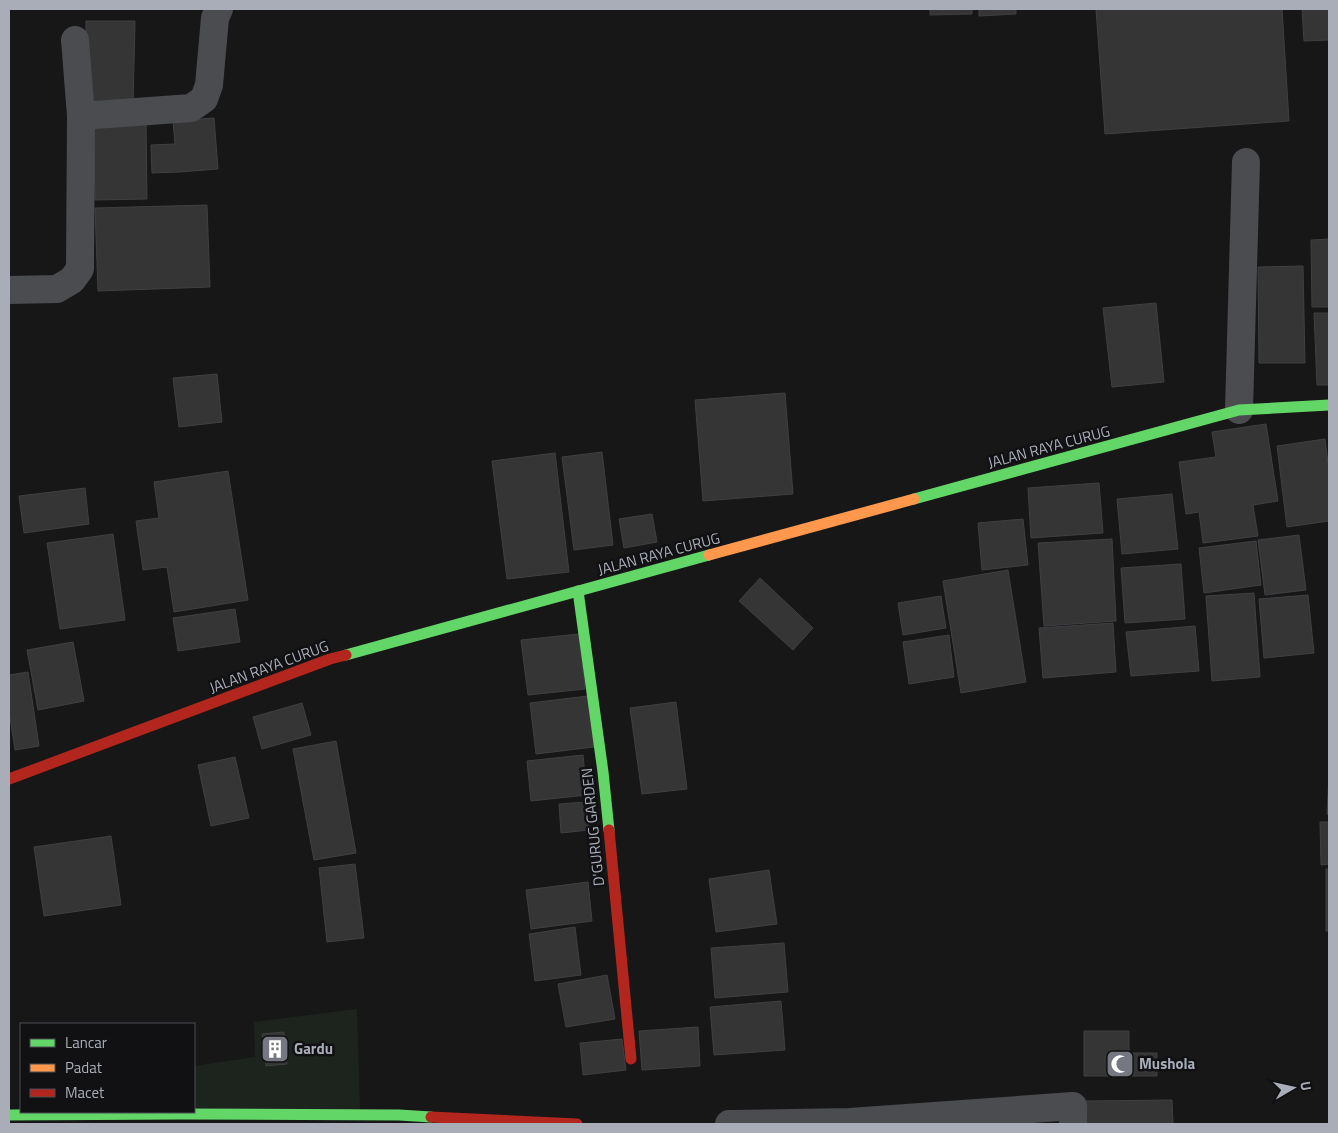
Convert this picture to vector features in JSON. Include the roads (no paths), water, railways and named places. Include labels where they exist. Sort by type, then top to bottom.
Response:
[{"type":"main road","name":"JALAN RAYA CURUG","points":[[9,779],[330,659],[1239,410],[1329,405]]},
{"type":"main road","name":"D'GURUG GARDEN","points":[[578,592],[603,772],[632,1059]]},
{"type":"main road","points":[[9,1115],[577,1124]]},
{"type":"street","points":[[80,116],[191,108],[204,99],[209,85],[215,18],[219,9]]},
{"type":"street","points":[[9,290],[57,289],[72,280],[80,269],[80,116],[75,40]]},
{"type":"street","points":[[1239,410],[1246,162]]},
{"type":"street","points":[[729,1124],[850,1123],[1073,1115]]},
{"type":"place","name":"Gardu","points":[[275,1049]]},
{"type":"place","name":"Mushola","points":[[1120,1064]]}]
